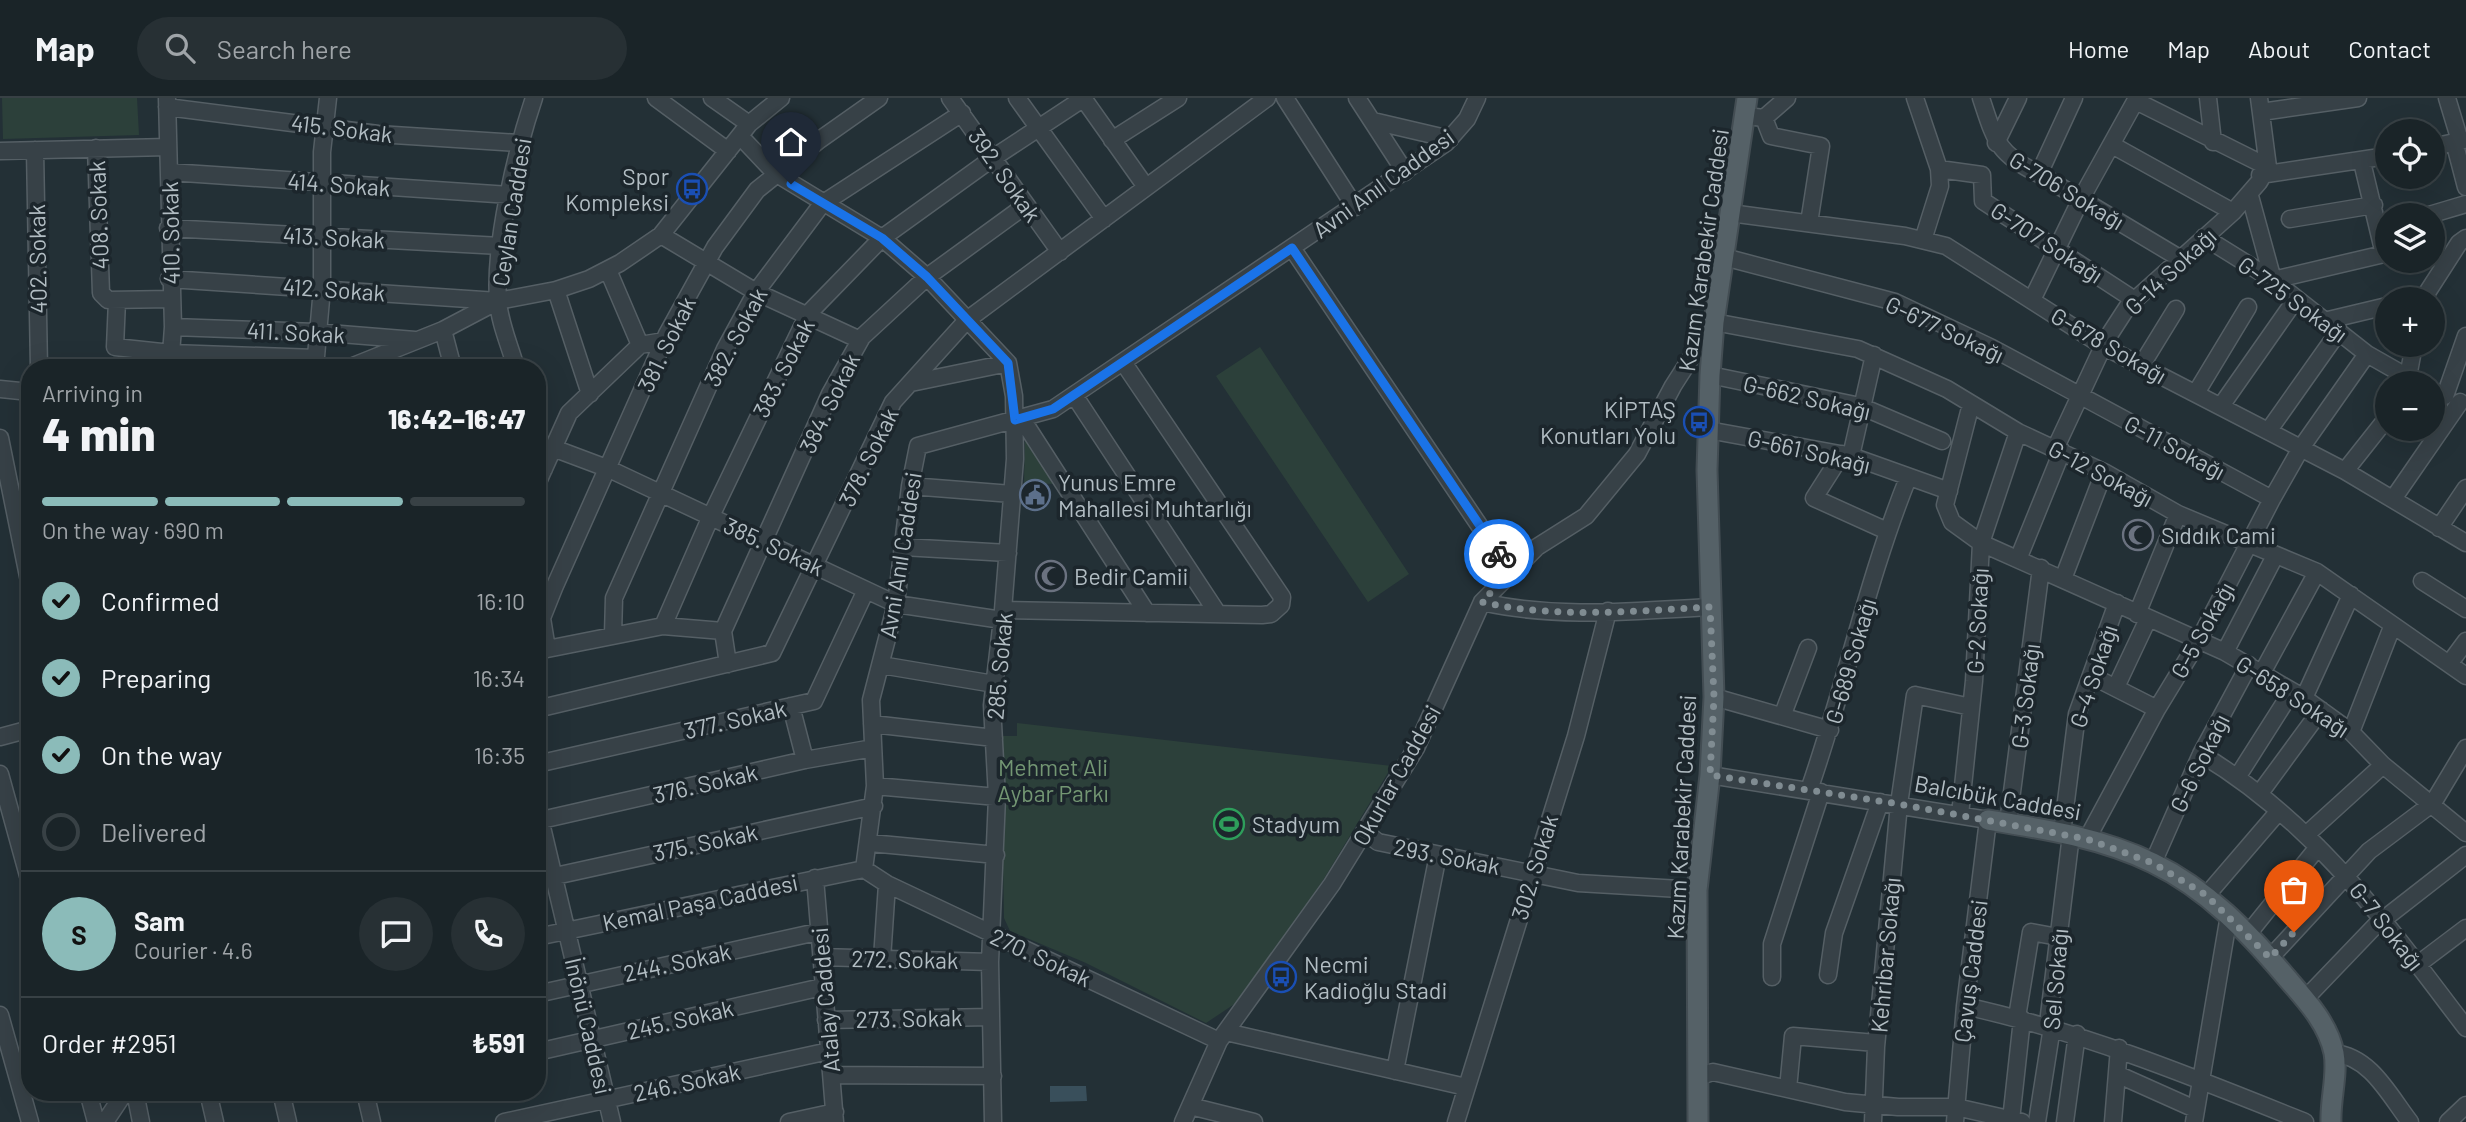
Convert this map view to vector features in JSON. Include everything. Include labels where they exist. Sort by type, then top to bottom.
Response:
[{"type":"main road","name":"Kazım Karabekir Caddesi","points":[[1698,1122],[1698,890],[1710,775],[1714,697],[1710,607],[1710,374],[1714,322],[1730,213],[1752,111]]},
{"type":"main road","name":"Balcıbük Caddesi","points":[[1998,822],[2073,835],[2153,863],[2206,895],[2248,934],[2305,999],[2325,1027],[2334,1052]]},
{"type":"main road","points":[[2331,1122],[2334,1052]]},
{"type":"street","points":[[316,359],[316,332],[322,288],[321,184],[328,98]]},
{"type":"street","name":"Ceylan Caddesi","points":[[514,359],[498,301],[501,246],[518,143],[534,98]]},
{"type":"street","points":[[656,98],[728,151]]},
{"type":"street","points":[[712,98],[744,130],[775,173],[882,238],[927,277],[1008,363]]},
{"type":"street","points":[[387,359],[419,340],[498,301],[556,290],[608,270],[661,236],[744,130],[781,98]]},
{"type":"street","name":"381. Sokak","points":[[546,609],[664,341],[707,262],[757,190],[775,173],[879,98]]},
{"type":"street","name":"392. Sokak","points":[[950,98],[1060,252]]},
{"type":"street","points":[[1017,98],[1104,219]]},
{"type":"street","points":[[1084,98],[1146,187]]},
{"type":"street","name":"383. Sokak","points":[[663,626],[711,516],[808,314],[882,238],[993,158],[1084,98]]},
{"type":"street","points":[[1112,140],[1178,98]]},
{"type":"street","name":"378. Sokak","points":[[546,707],[772,653],[817,565],[893,402],[967,320],[1266,98]]},
{"type":"street","points":[[1285,98],[1355,207]]},
{"type":"street","points":[[1357,98],[1405,172]]},
{"type":"street","name":"Avni Anıl Caddesi","points":[[864,869],[870,843],[875,786],[871,700],[897,604],[910,486],[918,446],[1053,409],[1355,207],[1450,139],[1467,119],[1477,98]]},
{"type":"street","points":[[1787,98],[1752,111],[1771,136],[1821,146],[1809,223]]},
{"type":"street","points":[[1915,98],[1938,169],[1940,186],[1923,240]]},
{"type":"street","name":"G-706 Sokağı","points":[[1981,98],[1996,143],[2015,163],[2039,174],[2181,259]]},
{"type":"street","points":[[1996,143],[2018,98]]},
{"type":"street","points":[[2039,174],[2074,98]]},
{"type":"street","points":[[2208,98],[2213,142]]},
{"type":"street","points":[[2264,171],[2260,105],[2358,98]]},
{"type":"street","points":[[2447,98],[2463,140]]},
{"type":"street","points":[[2032,299],[2081,199],[2136,99],[2264,171],[2375,159]]},
{"type":"street","name":"415. Sokak","points":[[167,103],[377,134],[518,143]]},
{"type":"street","name":"410. Sokak","points":[[167,103],[169,279],[173,327],[170,359]]},
{"type":"street","name":"382. Sokak","points":[[613,635],[614,598],[725,349],[756,292],[822,204],[962,113]]},
{"type":"street","points":[[1373,121],[1450,139]]},
{"type":"street","points":[[2445,144],[2463,140]]},
{"type":"street","points":[[2463,140],[2455,145],[2466,187]]},
{"type":"street","points":[[2112,145],[2233,212]]},
{"type":"street","points":[[0,151],[168,146]]},
{"type":"street","name":"408. Sokak","points":[[96,148],[101,293],[108,300],[171,299]]},
{"type":"street","name":"402. Sokak","points":[[34,150],[39,359]]},
{"type":"street","points":[[2290,219],[2374,205],[2362,162]]},
{"type":"street","name":"G-707 Sokağı","points":[[1938,169],[1982,175],[1983,201],[2133,299]]},
{"type":"street","name":"G-14 Sokağı","points":[[2020,557],[2078,396],[2103,346],[2133,299],[2250,196],[2264,171]]},
{"type":"street","name":"414. Sokak","points":[[169,172],[510,195]]},
{"type":"street","points":[[2250,196],[2273,280],[2375,256]]},
{"type":"street","points":[[2445,210],[2466,204]]},
{"type":"street","name":"384. Sokak","points":[[723,631],[830,394],[860,340],[927,277],[1026,205]]},
{"type":"street","name":"G-678 Sokağı","points":[[1730,213],[1923,240],[1946,246],[2103,346],[2345,471],[2466,543]]},
{"type":"street","name":"413. Sokak","points":[[168,228],[501,246]]},
{"type":"street","points":[[661,236],[756,292],[860,340]]},
{"type":"street","name":"G-725 Sokağı","points":[[2204,237],[2273,280],[2367,354],[2396,371]]},
{"type":"street","points":[[2428,287],[2459,243],[2466,238]]},
{"type":"street","points":[[1292,248],[1510,571]]},
{"type":"street","name":"G-677 Sokağı","points":[[1724,257],[1895,302],[1992,348],[2078,396]]},
{"type":"street","points":[[608,270],[640,345]]},
{"type":"street","name":"412. Sokak","points":[[169,279],[498,301]]},
{"type":"street","points":[[556,290],[590,394]]},
{"type":"street","points":[[117,299],[115,347],[166,359]]},
{"type":"street","points":[[2221,405],[2296,299]]},
{"type":"street","points":[[2196,393],[2248,307]]},
{"type":"street","points":[[2141,366],[2176,309]]},
{"type":"street","points":[[2324,321],[2375,309]]},
{"type":"street","name":"Okurlar Caddesi","points":[[1183,1122],[1222,1037],[1366,833],[1416,748],[1482,602],[1510,571],[1537,547],[1586,516],[1637,454],[1673,386],[1714,322]]},
{"type":"street","name":"G-12 Sokağı","points":[[1714,322],[1792,334],[1874,355],[1947,389],[2018,432],[2104,472],[2178,514],[2317,572],[2392,627],[2466,676]]},
{"type":"street","name":"411. Sokak","points":[[173,327],[316,332],[419,340]]},
{"type":"street","points":[[443,330],[451,359]]},
{"type":"street","points":[[2269,430],[2340,331]]},
{"type":"street","points":[[2393,499],[2451,399],[2466,336]]},
{"type":"street","points":[[546,445],[569,413],[640,345],[664,341]]},
{"type":"street","name":"G-5 Sokağı","points":[[2073,835],[2157,709],[2199,640],[2301,448],[2367,354]]},
{"type":"street","points":[[1874,355],[1846,455],[1814,498],[1887,531]]},
{"type":"street","name":"385. Sokak","points":[[546,446],[609,469],[897,604],[1003,615],[1271,614],[1281,605],[1282,597],[1123,362]]},
{"type":"street","points":[[911,383],[1008,363]]},
{"type":"street","name":"285. Sokak","points":[[993,1122],[990,933],[997,797],[994,684],[1003,615],[1019,420],[1008,363]]},
{"type":"street","name":"G-662 Sokağı","points":[[1710,374],[1860,406],[1942,441]]},
{"type":"street","points":[[0,389],[21,391]]},
{"type":"street","points":[[1074,395],[1218,614]]},
{"type":"street","name":"G-11 Sokağı","points":[[2078,396],[2272,499]]},
{"type":"street","points":[[1948,491],[1971,404]]},
{"type":"street","points":[[1019,420],[1147,613]]},
{"type":"street","name":"G-661 Sokağı","points":[[1708,430],[1846,455],[1948,491]]},
{"type":"street","name":"G-2 Sokağı","points":[[1960,815],[1971,707],[1981,543],[2018,432]]},
{"type":"street","points":[[2345,471],[2375,433]]},
{"type":"street","points":[[0,438],[21,542]]},
{"type":"street","points":[[2063,579],[2104,472]]},
{"type":"street","name":"G-689 Sokağı","points":[[1772,977],[1772,944],[1830,730],[1887,531],[1908,478]]},
{"type":"street","points":[[910,486],[1012,494]]},
{"type":"street","points":[[2438,528],[2466,488]]},
{"type":"street","name":"G-658 Sokağı","points":[[1948,491],[1945,505],[1952,522],[1981,543],[2020,557],[2143,617],[2225,652],[2298,694],[2351,732],[2383,765],[2433,803],[2466,833]]},
{"type":"street","points":[[2116,687],[2178,514]]},
{"type":"street","points":[[904,547],[1008,553]]},
{"type":"street","points":[[2225,652],[2275,556]]},
{"type":"street","name":"G-3 Sokağı","points":[[1998,822],[2041,568]]},
{"type":"street","name":"G-6 Sokağı","points":[[2153,863],[2201,754],[2317,572]]},
{"type":"street","points":[[2422,581],[2466,609]]},
{"type":"street","name":"377. Sokak","points":[[546,762],[814,701],[866,590]]},
{"type":"street","points":[[2238,776],[2298,694],[2351,595]]},
{"type":"street","points":[[1482,602],[1516,610],[1608,611],[1710,607]]},
{"type":"street","name":"G-4 Sokağı","points":[[2073,835],[2077,714],[2117,603]]},
{"type":"street","name":"302. Sokak","points":[[1455,1122],[1576,736],[1608,611]]},
{"type":"street","points":[[546,649],[663,626],[723,631],[728,664]]},
{"type":"street","points":[[2351,732],[2392,627]]},
{"type":"street","points":[[2449,664],[2466,641]]},
{"type":"street","points":[[1783,714],[1808,648]]},
{"type":"street","points":[[881,666],[994,684]]},
{"type":"street","points":[[2092,676],[2157,709]]},
{"type":"street","name":"Kehribar Sokağı","points":[[1872,1114],[1899,804],[1915,695],[1971,707]]},
{"type":"street","points":[[1714,697],[1783,714],[1830,730]]},
{"type":"street","points":[[791,706],[806,760]]},
{"type":"street","points":[[2260,793],[2321,710]]},
{"type":"street","points":[[872,724],[994,738]]},
{"type":"street","points":[[0,737],[21,731]]},
{"type":"street","name":"376. Sokak","points":[[546,814],[873,748]]},
{"type":"street","points":[[2270,958],[2369,850],[2433,803],[2466,748]]},
{"type":"street","name":"G-7 Sokağı","points":[[2201,754],[2238,776],[2307,834],[2347,876],[2464,1021]]},
{"type":"street","points":[[2307,834],[2383,765]]},
{"type":"street","points":[[0,774],[6,824],[21,861]]},
{"type":"street","name":"Balcıbük Caddesi","points":[[1710,775],[1998,822]]},
{"type":"street","points":[[875,786],[997,797]]},
{"type":"street","name":"Kehribar Sokağı","points":[[1828,975],[1833,933],[1880,802]]},
{"type":"street","name":"375. Sokak","points":[[546,878],[874,806]]},
{"type":"street","points":[[2206,895],[2279,811]]},
{"type":"street","name":"Çavuş Caddesi","points":[[1956,1114],[1965,1006],[1998,822]]},
{"type":"street","name":"293. Sokak","points":[[1366,833],[1378,842],[1578,883],[1698,890]]},
{"type":"street","name":"Sel Sokağı","points":[[2036,1122],[2052,1027],[2049,1015],[2073,835]]},
{"type":"street","points":[[870,843],[996,855]]},
{"type":"street","points":[[2248,934],[2318,846]]},
{"type":"street","points":[[1395,1071],[1437,855]]},
{"type":"street","points":[[2305,999],[2383,920],[2466,855]]},
{"type":"street","name":"270. Sokak","points":[[864,869],[887,884],[990,933],[1222,1037],[1466,1087]]},
{"type":"street","name":"Kemal Paşa Caddesi","points":[[546,935],[864,869]]},
{"type":"street","name":"Atalay Caddesi","points":[[815,878],[817,932],[835,1117]]},
{"type":"street","name":"İnönü Caddesi","points":[[546,880],[566,929],[612,1122]]},
{"type":"street","points":[[882,959],[887,884]]},
{"type":"street","points":[[2119,1075],[2194,1115],[2229,915]]},
{"type":"street","points":[[2417,965],[2466,928]]},
{"type":"street","name":"244. Sokak","points":[[546,992],[817,932]]},
{"type":"street","points":[[1697,1077],[1713,1072],[1788,1089],[1872,1114],[1956,1114],[2017,1121],[2019,1018],[2031,932],[2058,937]]},
{"type":"street","name":"272. Sokak","points":[[821,957],[990,962]]},
{"type":"street","name":"245. Sokak","points":[[546,1050],[822,987]]},
{"type":"street","points":[[1965,1006],[2019,1018],[2119,1048],[2305,1122]]},
{"type":"street","points":[[0,1015],[21,1090]]},
{"type":"street","name":"273. Sokak","points":[[827,1020],[991,1017]]},
{"type":"street","points":[[2065,1122],[2077,1034]]},
{"type":"street","points":[[1788,1089],[1793,1037],[1877,1043]]},
{"type":"street","points":[[2113,1122],[2119,1075],[2119,1048]]},
{"type":"street","name":"246. Sokak","points":[[504,1122],[829,1051]]},
{"type":"street","points":[[2334,1052],[2352,1056],[2368,1068],[2410,1122]]},
{"type":"street","points":[[832,1075],[993,1076]]},
{"type":"street","points":[[24,1101],[30,1122]]},
{"type":"street","points":[[90,1101],[96,1122]]},
{"type":"street","points":[[105,1122],[119,1101]]},
{"type":"street","points":[[137,1101],[141,1122]]},
{"type":"street","points":[[210,1101],[215,1122]]},
{"type":"street","points":[[283,1101],[288,1122]]},
{"type":"street","points":[[368,1101],[372,1122]]},
{"type":"street","points":[[2448,1122],[2466,1105]]},
{"type":"street","points":[[1190,1106],[1254,1122]]},
{"type":"street","points":[[789,1122],[835,1117]]},
{"type":"green space","points":[[2,98],[137,98],[139,135],[3,139]]},
{"type":"green space","points":[[1260,347],[1409,574],[1368,602],[1216,376]]},
{"type":"green space","points":[[1025,437],[1056,484],[1024,483]]},
{"type":"green space","name":"Stadyum","points":[[1017,723],[1392,766],[1322,882],[1239,1001],[1206,1023],[1086,963],[1010,931],[1004,918],[1001,736],[1017,736]]},
{"type":"water","points":[[1050,1086],[1086,1086],[1087,1101],[1050,1102]]},
{"type":"way so far","points":[[1499,554],[1510,571],[1482,602],[1516,610],[1633,611],[1710,607],[1714,697],[1710,775],[1899,804],[2087,839],[2153,863],[2206,895],[2270,958],[2294,932]]},
{"type":"place","name":"Spor Kompleksi","points":[[692,189]]},
{"type":"place","name":"KİPTAŞ Konutları Yolu","points":[[1699,422]]},
{"type":"place","name":"Yunus Emre Mahallesi Muhtarlığı","points":[[1035,495]]},
{"type":"place","name":"Sıddık Cami","points":[[2138,535]]},
{"type":"place","name":"Bedir Camii","points":[[1051,576]]},
{"type":"place","name":"Stadyum","points":[[1229,824]]},
{"type":"place","name":"Necmi Kadioğlu Stadi","points":[[1281,977]]},
{"type":"route","points":[[791,184],[882,238],[927,277],[1008,363],[1015,420],[1053,409],[1292,248],[1499,554]]},
{"type":"park label","name":"Mehmet Ali Aybar Parkı","points":[[1053,780]]}]
